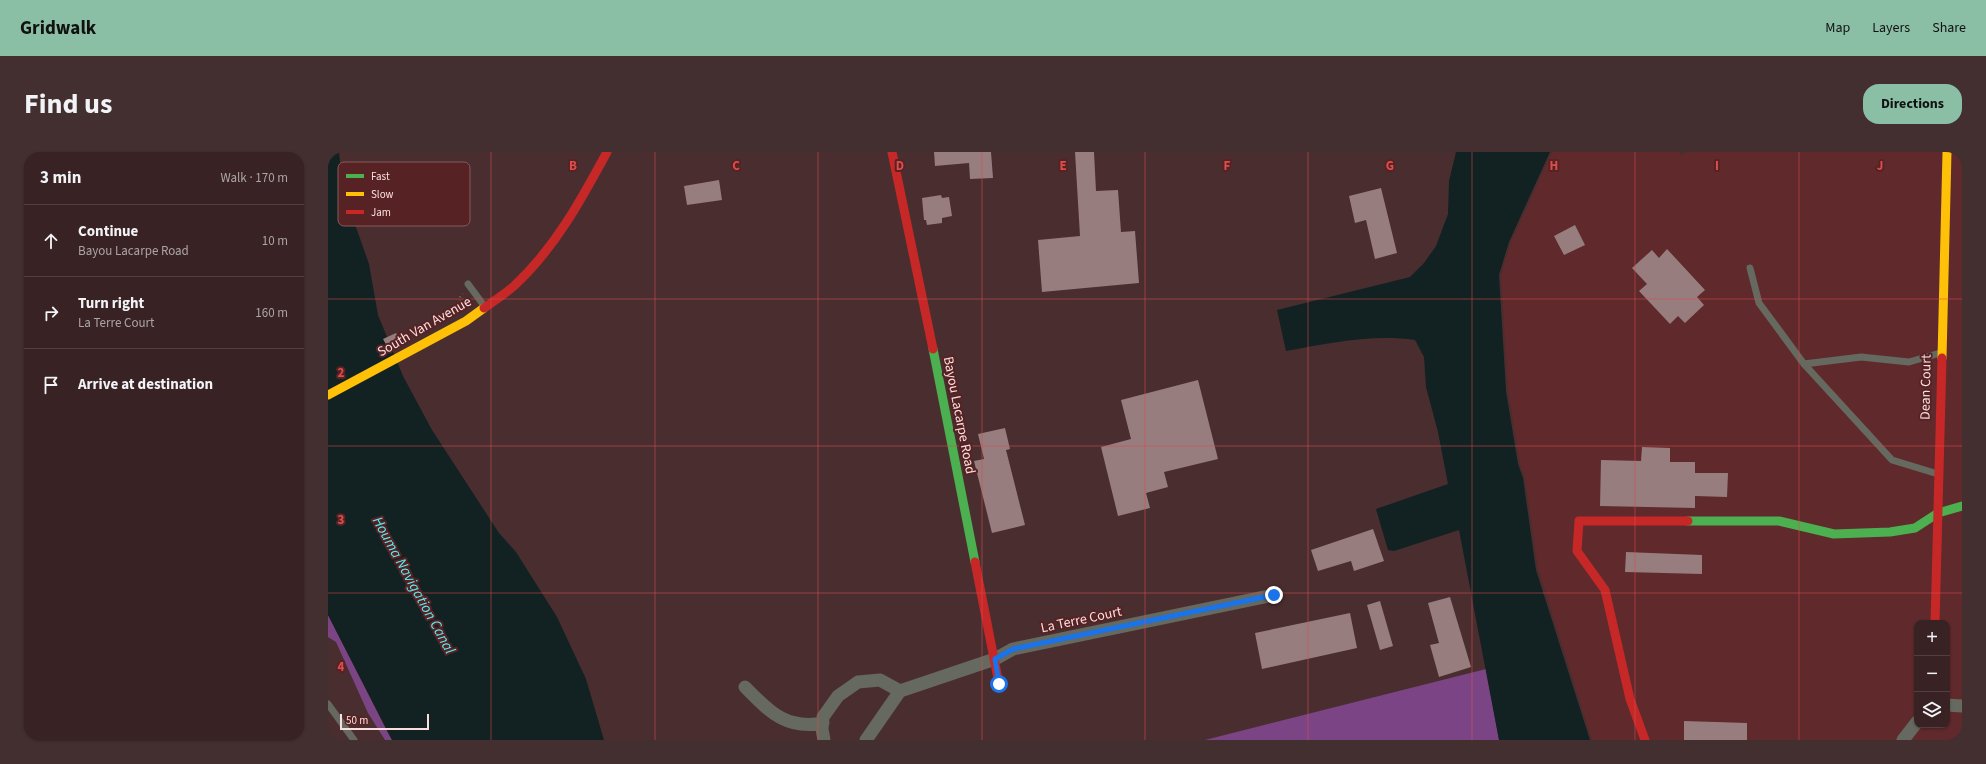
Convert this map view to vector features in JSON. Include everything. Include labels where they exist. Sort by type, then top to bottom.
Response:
[{"type":"street","name":"South Van Avenue","points":[[328,395],[466,321],[514,286],[550,246],[571,217],[607,152]]},
{"type":"street","name":"Bayou Lacarpe Road","points":[[892,152],[999,684]]},
{"type":"street","name":"Dean Court","points":[[1935,620],[1948,152]]},
{"type":"street","points":[[1645,740],[1630,699],[1605,590],[1577,551],[1579,521],[1779,521],[1834,534],[1890,532],[1915,528],[1938,513],[1962,506]]},
{"type":"street","name":"La Terre Court","points":[[900,691],[995,659],[1013,649],[1274,595]]},
{"type":"street","points":[[824,740],[823,717],[838,696],[858,682],[880,680],[900,691],[866,740]]},
{"type":"street","points":[[745,687],[768,710],[787,721],[807,726],[823,723]]},
{"type":"street","points":[[1950,705],[1962,706]]},
{"type":"street","points":[[1903,740],[1914,726]]},
{"type":"lane","points":[[1750,268],[1759,303],[1804,364],[1892,460],[1939,474]]},
{"type":"lane","points":[[468,284],[486,307]]},
{"type":"lane","points":[[1804,364],[1861,357],[1910,362],[1942,352]]},
{"type":"lane","points":[[328,704],[354,740]]},
{"type":"shaded area","points":[[1552,152],[1679,152],[1682,156],[1685,152],[1962,152],[1962,740],[1592,740],[1538,569],[1525,478],[1520,464],[1508,390],[1501,275],[1511,242]]},
{"type":"shaded area","points":[[328,615],[392,740],[385,740],[368,713],[336,642],[328,637]]},
{"type":"shaded area","points":[[1486,669],[1499,740],[1205,740]]},
{"type":"water","name":"Houma Navigation Canal","points":[[328,152],[339,152],[338,226],[356,226],[369,264],[378,315],[403,376],[432,430],[499,533],[516,552],[557,617],[586,679],[604,740],[392,740],[328,615]]},
{"type":"water","points":[[1456,152],[1550,152],[1509,242],[1499,275],[1506,391],[1518,464],[1523,478],[1536,570],[1590,740],[1499,740],[1459,530],[1394,551],[1388,550],[1376,509],[1448,484],[1438,432],[1426,387],[1424,357],[1415,340],[1382,338],[1350,340],[1286,351],[1277,310],[1410,277],[1424,263],[1436,246],[1448,214],[1449,181]]},
{"type":"building","points":[[934,152],[991,152],[993,178],[970,179],[969,163],[935,166]]},
{"type":"building","points":[[1075,152],[1094,152],[1096,191],[1118,190],[1121,232],[1135,231],[1139,283],[1042,292],[1038,240],[1080,236]]},
{"type":"building","points":[[719,180],[722,200],[687,205],[684,186]]},
{"type":"building","points":[[1381,188],[1397,253],[1375,259],[1366,220],[1355,223],[1349,196]]},
{"type":"building","points":[[941,195],[942,198],[949,197],[952,216],[942,218],[942,223],[927,225],[926,220],[924,220],[922,198]]},
{"type":"building","points":[[1575,225],[1585,245],[1564,255],[1554,236]]},
{"type":"building","points":[[1667,249],[1705,290],[1697,297],[1704,305],[1685,323],[1678,316],[1670,324],[1639,291],[1647,284],[1632,268],[1652,250],[1659,258]]},
{"type":"building","points":[[396,333],[401,343],[389,350],[383,339]]},
{"type":"building","points":[[1198,380],[1218,459],[1164,472],[1168,487],[1146,493],[1150,508],[1118,516],[1101,447],[1131,439],[1121,400]]},
{"type":"building","points":[[1005,428],[1010,449],[1006,450],[1025,525],[992,533],[974,461],[984,459],[978,434]]},
{"type":"building","points":[[1642,447],[1670,448],[1670,462],[1695,462],[1695,473],[1728,473],[1727,497],[1695,496],[1695,508],[1600,506],[1601,460],[1641,461]]},
{"type":"building","points":[[1373,529],[1384,561],[1354,571],[1351,561],[1318,571],[1311,550]]},
{"type":"building","points":[[1626,552],[1702,555],[1702,574],[1625,572]]},
{"type":"building","points":[[1450,597],[1471,667],[1439,677],[1430,645],[1439,643],[1428,603]]},
{"type":"building","points":[[1380,601],[1393,646],[1380,650],[1367,605]]},
{"type":"building","points":[[1350,613],[1357,648],[1262,669],[1255,633]]},
{"type":"building","points":[[1684,721],[1747,723],[1747,740],[1684,740]]},
{"type":"traffic: fast","points":[[933,349],[975,562]]},
{"type":"traffic: fast","points":[[1688,521],[1779,521],[1834,534],[1890,532],[1915,528],[1938,513],[1962,506]]},
{"type":"traffic: slow","points":[[1942,358],[1947,152]]},
{"type":"traffic: slow","points":[[328,395],[466,321],[484,308]]},
{"type":"traffic: jam","points":[[484,308],[514,286],[529,271],[555,240],[607,152]]},
{"type":"traffic: jam","points":[[892,152],[933,349]]},
{"type":"traffic: jam","points":[[1935,620],[1942,358]]},
{"type":"traffic: jam","points":[[1645,740],[1630,699],[1605,590],[1577,551],[1579,521],[1688,521]]},
{"type":"traffic: jam","points":[[975,562],[999,684]]},
{"type":"route","points":[[999,684],[995,659],[1013,649],[1274,595]]}]
